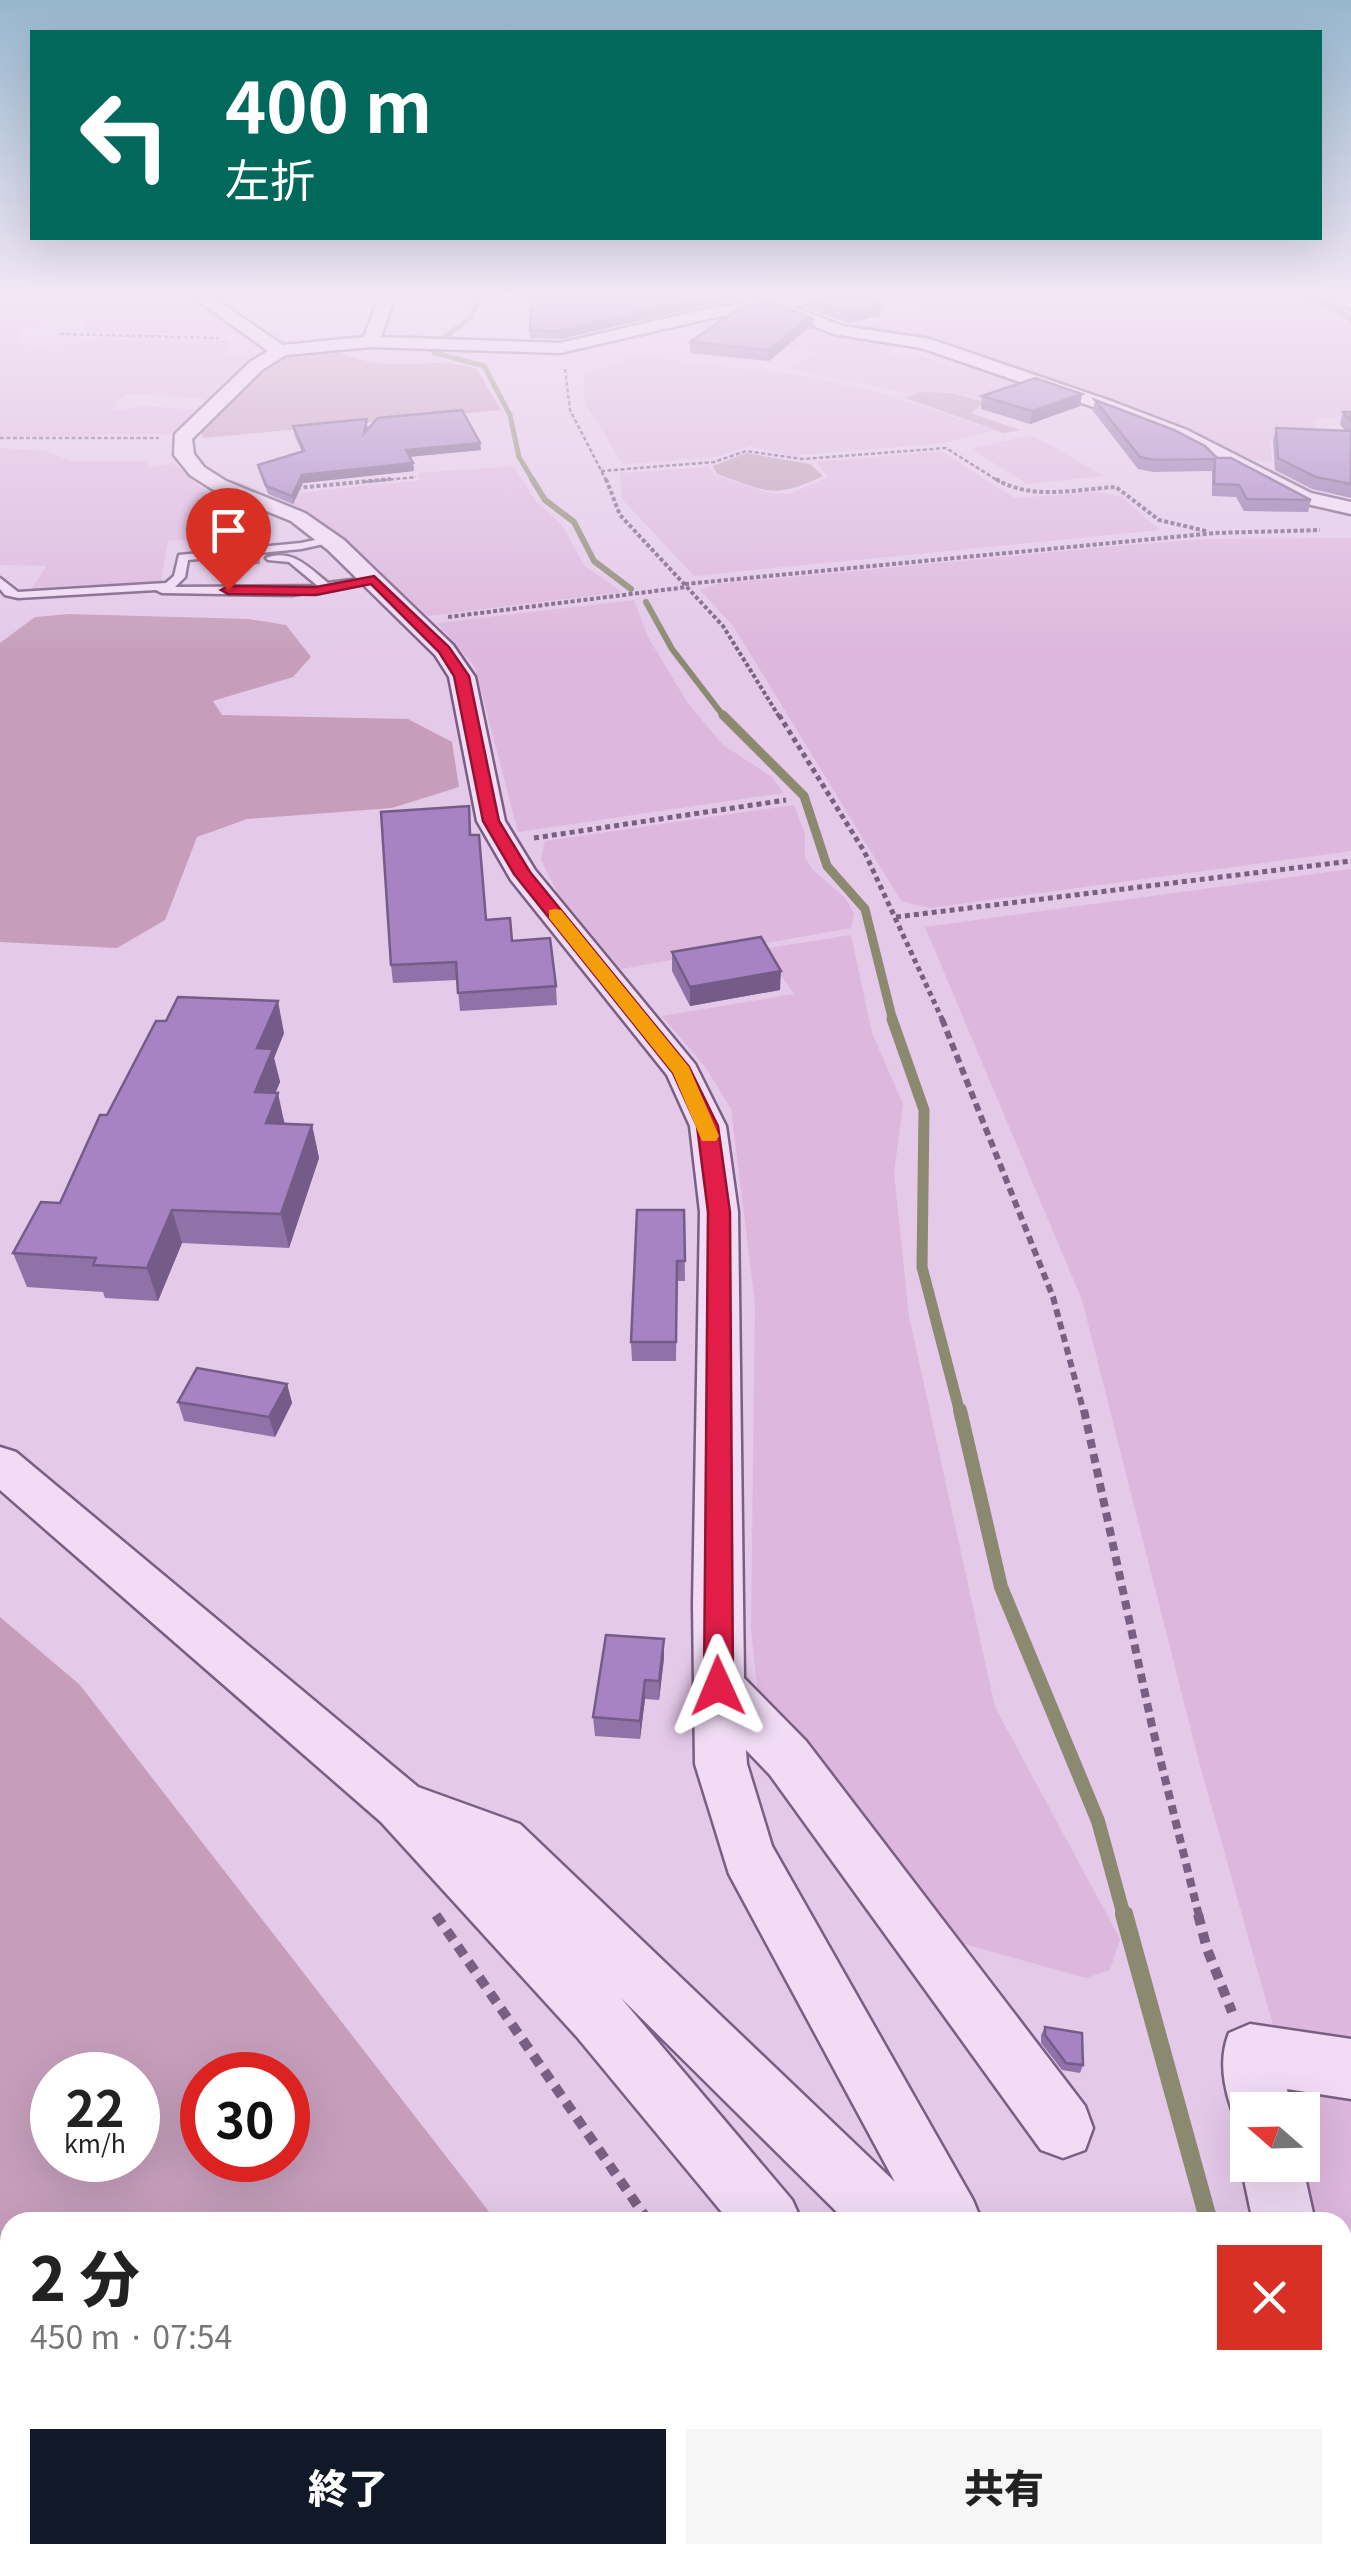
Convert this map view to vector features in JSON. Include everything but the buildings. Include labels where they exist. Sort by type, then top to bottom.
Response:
[{"type":"street","points":[[204,417],[182,438],[184,456],[197,470],[241,494],[298,517],[374,580],[444,650],[462,676],[491,821],[522,874],[682,1072],[708,1126],[719,1212],[721,1764],[748,1856],[945,2212]]},
{"type":"street","points":[[1135,417],[1180,434],[1305,498],[1351,508]]},
{"type":"street","points":[[0,1464],[400,1805],[598,2016],[762,2212]]},
{"type":"street","points":[[718,1686],[788,1758],[1063,2128]]},
{"type":"street","points":[[400,1805],[501,1842],[881,2212]]},
{"type":"street","points":[[1256,2082],[1351,2069]]},
{"type":"street","points":[[1276,2182],[1282,2212]]},
{"type":"lane","points":[[0,581],[9,593],[18,594],[169,586],[179,577],[183,557],[329,540]]},
{"type":"lane","points":[[0,602],[198,578],[292,559],[334,588]]},
{"type":"lane","points":[[198,578],[292,592],[374,580]]},
{"type":"path","points":[[573,417],[620,515],[723,626],[864,851],[979,1108],[1052,1297],[1090,1434],[1152,1726],[1206,1948],[1256,2082]]},
{"type":"path","points":[[0,438],[182,438]]},
{"type":"path","points":[[601,470],[714,462],[746,451],[802,458],[946,448],[1012,489],[1028,492],[1116,488],[1159,520],[1215,533]]},
{"type":"path","points":[[241,494],[416,477]]},
{"type":"path","points":[[418,623],[685,585],[1215,533],[1324,530]]},
{"type":"path","points":[[504,842],[786,800]]},
{"type":"path","points":[[896,917],[1351,861]]},
{"type":"path","points":[[426,1901],[642,2212]]},
{"type":"shaded area","points":[[0,417],[193,417],[170,434],[0,437]]},
{"type":"shaded area","points":[[217,417],[430,417],[203,438],[201,432]]},
{"type":"shaded area","points":[[593,417],[953,417],[994,430],[945,443],[790,456],[750,446],[718,457],[623,464]]},
{"type":"shaded area","points":[[958,417],[982,417],[1020,430],[1004,433]]},
{"type":"shaded area","points":[[1141,417],[1338,417],[1312,420],[1322,444],[1269,440],[1272,462],[1244,459],[1189,432]]},
{"type":"shaded area","points":[[1030,435],[1104,476],[1027,484],[972,449]]},
{"type":"shaded area","points":[[0,448],[45,451],[72,461],[146,461],[149,467],[175,464],[216,502],[223,515],[220,536],[168,541],[161,581],[31,589],[47,566],[0,565]]},
{"type":"shaded area","points":[[941,451],[1015,498],[1094,492],[1121,496],[1160,530],[694,576],[622,499],[620,473],[709,467],[714,475],[769,493],[789,494],[828,477],[816,462]]},
{"type":"shaded area","points":[[746,453],[810,464],[823,476],[792,488],[770,490],[717,474],[713,466]]},
{"type":"shaded area","points":[[513,466],[537,502],[562,525],[584,565],[622,592],[428,616],[312,516],[267,496],[420,480],[418,473]]},
{"type":"shaded area","points":[[1351,538],[1351,851],[930,908],[901,901],[734,627],[700,590],[716,584],[1128,545],[1209,539]]},
{"type":"shaded area","points":[[634,600],[648,637],[687,702],[723,745],[772,777],[783,793],[518,832],[475,667],[437,623]]},
{"type":"shaded area","points":[[69,614],[249,619],[286,625],[311,657],[293,677],[213,701],[222,715],[408,719],[452,742],[459,787],[392,808],[247,819],[197,837],[165,920],[117,948],[0,942],[0,643],[35,617]]},
{"type":"shaded area","points":[[794,805],[805,834],[805,857],[812,869],[845,898],[854,913],[851,928],[621,969],[559,896],[541,860],[545,841]]},
{"type":"shaded area","points":[[1351,869],[1351,2041],[1274,2029],[1198,1758],[1082,1300],[925,927]]},
{"type":"shaded area","points":[[851,935],[872,1033],[903,1104],[894,1173],[909,1316],[995,1707],[1120,1939],[1110,1970],[1086,1978],[943,1938],[758,1695],[751,1629],[755,1303],[731,1109],[706,1068],[662,1016],[794,994],[762,949]]},
{"type":"shaded area","points":[[0,1617],[80,1685],[489,2212],[0,2212]]},
{"type":"shaded area","points":[[1319,2088],[1351,2092],[1351,2212],[1313,2212],[1308,2182],[1320,2182],[1320,2092],[1314,2092]]},
{"type":"waterway","points":[[510,417],[519,457],[534,482]]},
{"type":"waterway","points":[[532,479],[545,500],[574,522],[594,561],[631,589]]},
{"type":"waterway","points":[[646,602],[672,649],[725,718]]},
{"type":"waterway","points":[[723,715],[804,796],[827,866],[865,909],[893,1021]]},
{"type":"waterway","points":[[892,1019],[924,1110],[922,1267],[960,1413]]},
{"type":"waterway","points":[[960,1410],[1001,1587],[1098,1821],[1124,1916]]},
{"type":"waterway","points":[[1124,1914],[1206,2212]]},
{"type":"slow traffic","points":[[555,914],[682,1072],[709,1136]]},
{"type":"route","points":[[228,590],[316,591],[374,580],[444,650],[462,676],[491,821],[522,874],[682,1072],[708,1126],[719,1212],[718,1686]]}]
